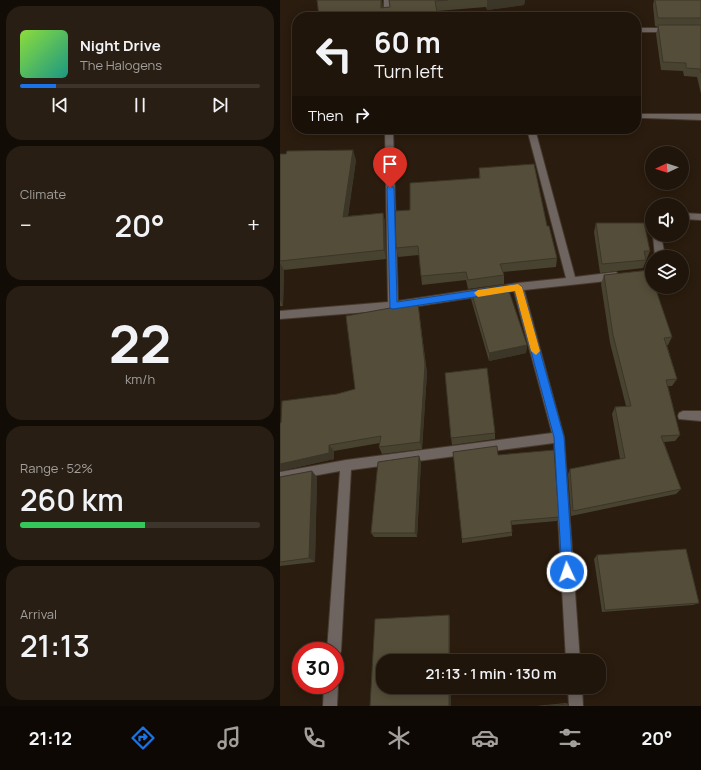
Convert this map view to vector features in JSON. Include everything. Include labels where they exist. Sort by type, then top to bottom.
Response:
[{"type":"street","points":[[387,0],[387,12]]},
{"type":"street","points":[[641,30],[679,30]]},
{"type":"street","points":[[645,116],[701,117]]},
{"type":"street","points":[[389,134],[393,306]]},
{"type":"street","points":[[531,134],[571,281]]},
{"type":"street","points":[[689,216],[701,217]]},
{"type":"street","points":[[280,315],[393,306],[518,287],[622,276]]},
{"type":"street","points":[[518,287],[559,437],[573,654]]},
{"type":"street","points":[[683,416],[701,416]]},
{"type":"street","points":[[280,477],[346,465],[559,437]]},
{"type":"street","points":[[335,642],[346,465]]},
{"type":"street","points":[[330,706],[331,694]]},
{"type":"street","points":[[575,694],[576,706]]},
{"type":"building","points":[[317,0],[381,0],[381,8],[390,7],[389,0],[448,0],[435,1],[437,12],[318,12]]},
{"type":"building","points":[[655,0],[701,0],[701,18],[658,18]]},
{"type":"building","points":[[658,25],[701,25],[701,73],[700,69],[686,68],[686,63],[663,62]]},
{"type":"building","points":[[353,150],[343,217],[383,213],[384,250],[280,261],[280,154],[286,154],[287,151]]},
{"type":"building","points":[[534,164],[547,226],[549,226],[557,258],[500,264],[504,275],[468,280],[466,272],[421,276],[418,246],[396,248],[395,211],[410,210],[410,183],[480,178],[479,168]]},
{"type":"building","points":[[596,223],[644,223],[645,242],[648,242],[650,250],[644,251],[645,260],[602,264]]},
{"type":"building","points":[[645,271],[645,294],[657,294],[672,337],[664,338],[677,379],[666,380],[680,435],[661,436],[681,489],[573,511],[570,469],[625,458],[615,407],[631,406],[613,335],[604,275]]},
{"type":"building","points":[[507,285],[527,345],[489,353],[471,291]]},
{"type":"building","points":[[418,303],[425,365],[420,442],[379,447],[381,436],[329,445],[329,453],[280,464],[280,423],[282,401],[337,394],[355,389],[346,316]]},
{"type":"building","points":[[487,368],[495,433],[451,438],[445,373]]},
{"type":"building","points":[[497,446],[498,455],[554,450],[559,517],[511,521],[512,532],[462,539],[453,452]]},
{"type":"building","points":[[419,456],[415,533],[371,533],[378,462]]},
{"type":"building","points":[[312,471],[309,558],[280,562],[280,477]]},
{"type":"building","points":[[686,549],[699,603],[605,610],[597,555]]},
{"type":"building","points":[[449,615],[449,654],[376,654],[376,694],[449,694],[449,706],[370,706],[375,619]]},
{"type":"building","points":[[568,704],[568,706],[546,706]]},
{"type":"slow traffic","points":[[478,293],[518,287],[536,351]]},
{"type":"route","points":[[390,188],[393,306],[518,287],[559,437],[567,572]]}]
